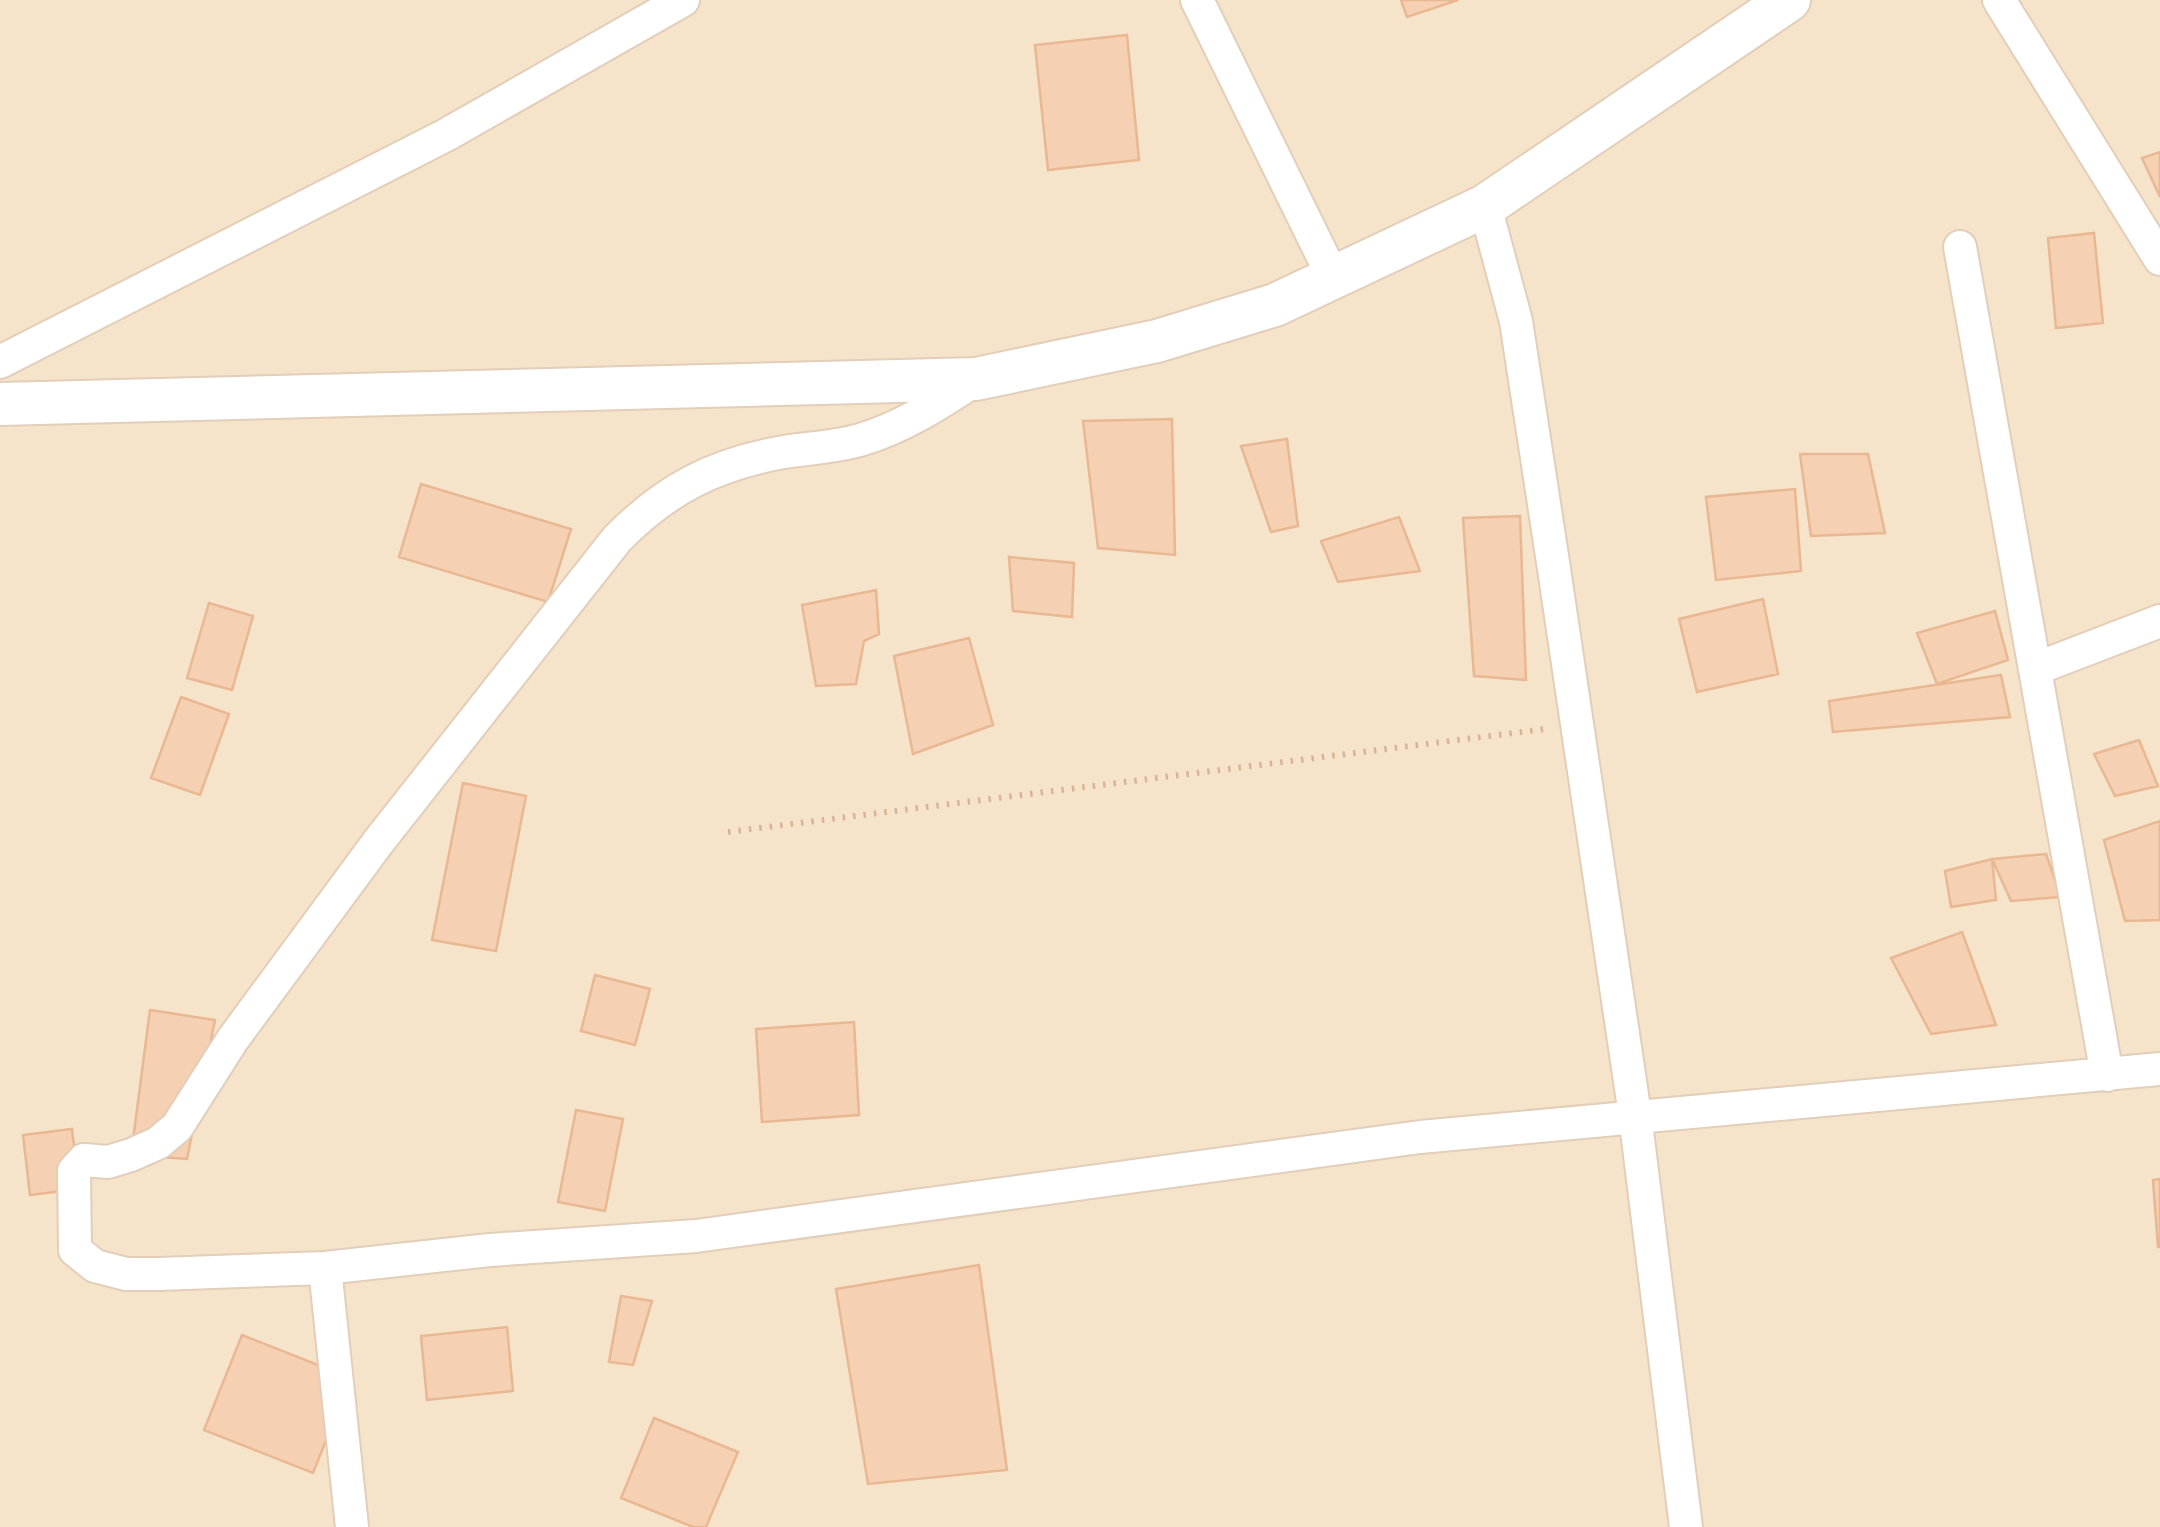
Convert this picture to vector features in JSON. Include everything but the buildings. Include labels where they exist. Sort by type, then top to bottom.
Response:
[{"type":"street","points":[[0,362],[446,135],[683,0]]},
{"type":"street","points":[[1197,0],[1334,279]]},
{"type":"street","points":[[0,404],[976,379],[1158,341],[1275,306],[1485,206],[1789,0]]},
{"type":"street","points":[[2000,0],[2160,259]]},
{"type":"street","points":[[1485,206],[1516,321],[1636,1116],[1686,1527]]},
{"type":"street","points":[[1960,248],[2107,1074]]},
{"type":"street","points":[[976,379],[940,404],[864,439],[733,463],[685,482],[650,506],[618,539],[379,841],[232,1039],[177,1127],[158,1144],[108,1162],[84,1160],[74,1171],[75,1250],[95,1266],[126,1274],[325,1268],[490,1250],[696,1236],[1420,1136],[2160,1070]]},
{"type":"street","points":[[2035,668],[2160,621]]},
{"type":"street","points":[[325,1268],[352,1527]]},
{"type":"path","points":[[728,832],[1576,726]]},
{"type":"shaded area","points":[[0,0],[2160,0],[2160,1527],[0,1527]]}]
